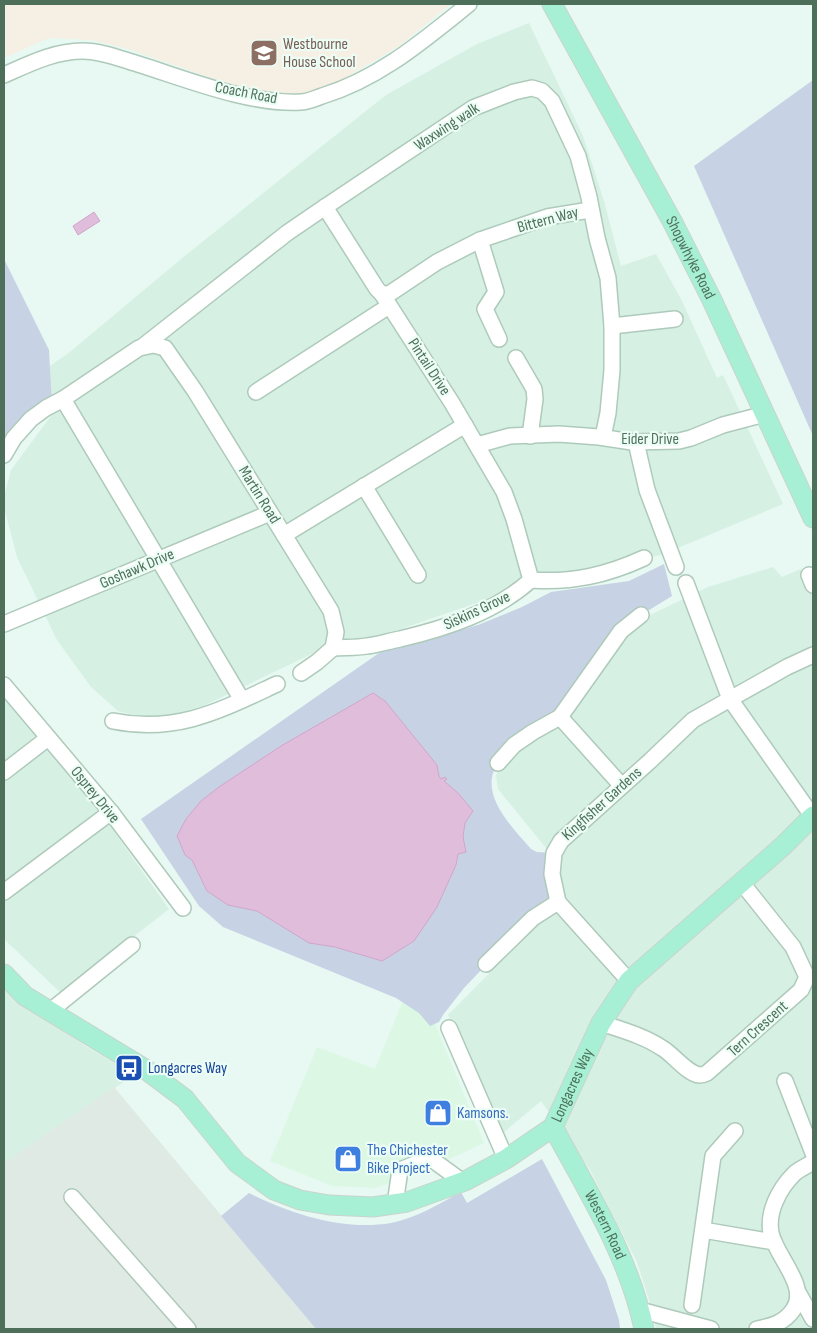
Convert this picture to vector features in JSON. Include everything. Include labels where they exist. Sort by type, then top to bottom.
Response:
[{"type":"main road","name":"Shopwhyke Road","points":[[552,4],[672,221],[712,298],[813,518]]},
{"type":"main road","name":"Longacres Way","points":[[4,974],[25,996],[145,1069],[175,1090],[185,1099],[237,1163],[274,1190],[300,1200],[329,1205],[373,1207],[395,1204],[423,1197],[463,1182],[506,1159],[553,1127],[601,1023],[629,981],[742,883],[813,816]]},
{"type":"main road","name":"Western Road","points":[[553,1127],[621,1255],[640,1310],[644,1329]]},
{"type":"street","name":"Coach Road","points":[[4,75],[62,53],[85,51],[112,56],[225,91],[259,99],[302,102],[343,90],[404,56],[470,4]]},
{"type":"street","name":"Waxwing walk","points":[[325,208],[472,108],[499,96],[532,88],[542,91],[552,101],[570,137],[578,156],[589,197],[590,210]]},
{"type":"street","points":[[4,455],[14,438],[31,419],[142,347],[287,233],[325,208]]},
{"type":"street","name":"Pintail Drive","points":[[325,208],[376,289],[386,300],[477,445],[504,492],[531,580]]},
{"type":"street","name":"Bittern Way","points":[[256,392],[386,300],[389,294],[437,262],[480,240],[547,217],[590,210],[608,278],[612,326],[608,413],[603,437]]},
{"type":"street","points":[[480,240],[496,292],[485,309],[499,339]]},
{"type":"street","points":[[612,326],[675,319]]},
{"type":"street","name":"Martin Road","points":[[142,347],[154,346],[165,348],[195,391],[331,611],[336,632],[332,648]]},
{"type":"street","points":[[516,358],[534,389],[535,400],[530,436]]},
{"type":"street","points":[[63,399],[242,700]]},
{"type":"street","name":"Eider Drive","points":[[477,445],[510,436],[559,434],[603,437],[636,442],[685,440],[722,425],[765,414]]},
{"type":"street","points":[[284,535],[465,426]]},
{"type":"street","points":[[636,442],[647,490],[676,567]]},
{"type":"street","points":[[364,486],[418,575]]},
{"type":"street","name":"Goshawk Drive","points":[[4,624],[270,513]]},
{"type":"street","points":[[531,580],[551,582],[595,576],[622,568],[644,558]]},
{"type":"street","name":"Siskins Grove","points":[[332,648],[368,646],[432,631],[460,622],[515,594],[531,580]]},
{"type":"street","points":[[686,583],[730,699],[813,816]]},
{"type":"street","points":[[498,763],[514,745],[560,717],[621,631],[641,615]]},
{"type":"street","points":[[300,672],[317,662],[332,648]]},
{"type":"street","name":"Kingfisher Gardens","points":[[629,981],[558,902],[552,874],[554,853],[561,840],[693,720],[787,667],[813,655]]},
{"type":"street","points":[[113,721],[132,725],[155,726],[178,722],[207,715],[277,684]]},
{"type":"street","name":"Osprey Drive","points":[[4,685],[111,812],[184,908]]},
{"type":"street","points":[[560,717],[621,785]]},
{"type":"street","points":[[4,772],[48,738]]},
{"type":"street","points":[[4,892],[111,812]]},
{"type":"street","name":"Tern Crescent","points":[[601,1023],[644,1038],[664,1049],[691,1072],[700,1075],[707,1073],[801,990],[807,977],[793,947],[742,883]]},
{"type":"street","points":[[486,964],[533,918],[558,902]]},
{"type":"street","points":[[49,1012],[132,945]]},
{"type":"street","points":[[450,1028],[506,1159]]},
{"type":"street","points":[[785,1081],[813,1153]]},
{"type":"street","points":[[692,1305],[713,1156],[736,1131]]},
{"type":"street","points":[[395,1204],[400,1170],[430,1158],[463,1182]]},
{"type":"street","points":[[813,1162],[795,1173],[783,1187],[771,1216],[771,1232],[774,1242],[813,1319]]},
{"type":"street","points":[[72,1197],[188,1329]]},
{"type":"street","points":[[704,1230],[774,1242]]},
{"type":"street","points":[[757,1329],[775,1326],[788,1317],[797,1306],[799,1294]]},
{"type":"street","points":[[640,1310],[668,1323],[712,1329]]},
{"type":"shaded area","name":"Westbourne House School","points":[[4,4],[451,4],[399,46],[335,84],[293,98],[250,91],[125,48],[91,40],[49,38],[4,58]]},
{"type":"shaded area","points":[[529,23],[583,136],[604,201],[621,266],[656,254],[681,299],[717,378],[723,375],[783,504],[661,555],[581,571],[491,598],[401,629],[320,650],[203,706],[162,717],[142,717],[118,711],[91,687],[57,640],[17,557],[4,507],[4,497],[11,470],[51,416],[50,366],[70,352],[181,259],[386,95],[477,44]]},
{"type":"shaded area","points":[[813,80],[813,436],[694,166]]},
{"type":"shaded area","points":[[94,212],[100,221],[78,235],[73,226]]},
{"type":"shaded area","points":[[4,259],[49,350],[52,405],[4,455]]},
{"type":"shaded area","points":[[664,564],[672,596],[641,615],[560,717],[498,763],[493,774],[494,798],[507,820],[531,849],[537,852],[554,853],[558,902],[505,945],[464,988],[439,1022],[430,1026],[419,1013],[396,998],[223,927],[199,906],[141,819],[379,653],[478,625],[522,607],[551,592],[629,581]]},
{"type":"shaded area","points":[[773,567],[782,577],[801,569],[813,596],[813,1329],[656,1329],[637,1262],[590,1170],[541,1101],[503,1133],[448,1015],[551,911],[559,864],[498,789],[496,775],[518,746],[622,635],[646,617],[708,587]]},
{"type":"shaded area","points":[[373,693],[385,701],[437,765],[441,779],[445,777],[447,779],[444,781],[458,793],[473,811],[465,823],[463,837],[466,852],[458,854],[456,865],[437,907],[414,941],[382,961],[335,947],[309,943],[257,911],[228,905],[207,891],[192,860],[185,855],[177,836],[186,819],[201,801],[219,787],[281,746]]},
{"type":"shaded area","points":[[4,697],[98,809],[169,909],[61,993],[4,939]]},
{"type":"shaded area","points":[[4,983],[17,1000],[87,1047],[134,1075],[4,1163]]},
{"type":"shaded area","points":[[405,996],[433,1019],[484,1143],[415,1175],[375,1188],[332,1186],[270,1161],[317,1047],[375,1069]]},
{"type":"shaded area","points":[[114,1087],[316,1329],[4,1329],[4,1163]]},
{"type":"shaded area","points":[[542,1159],[606,1280],[619,1320],[620,1329],[316,1329],[221,1216],[249,1193],[282,1208],[336,1223],[373,1225],[391,1223],[418,1214],[461,1192],[467,1203]]},
{"type":"place","name":"Westbourne House School","points":[[264,53]]},
{"type":"place","name":"Longacres Way","points":[[129,1068]]},
{"type":"place","name":"Kamsons.","points":[[438,1113]]},
{"type":"place","name":"The Chichester Bike Project","points":[[348,1159]]}]
